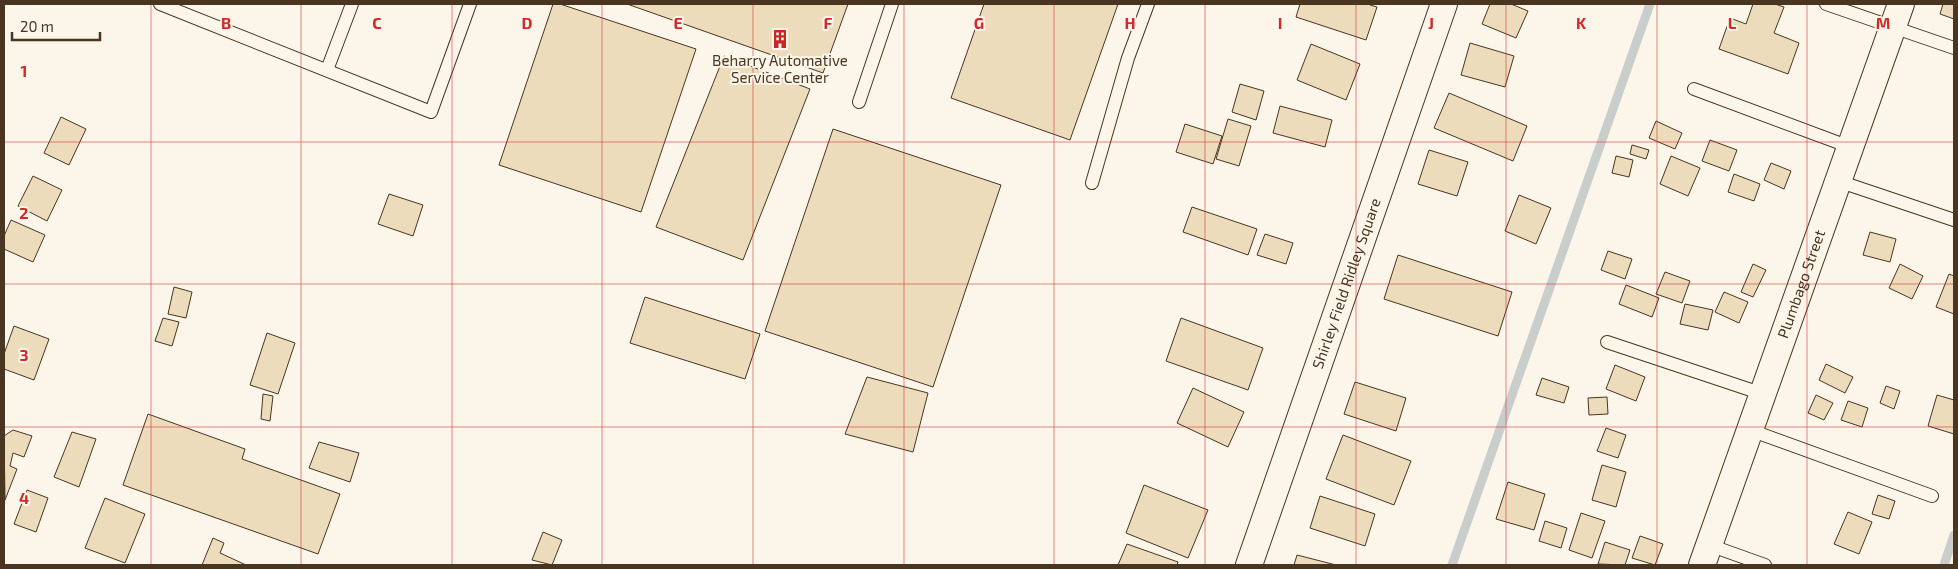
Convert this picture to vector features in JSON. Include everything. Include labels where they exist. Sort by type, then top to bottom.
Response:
[{"type":"street","name":"Shirley Field Ridley Square","points":[[1248,565],[1444,4]]},
{"type":"street","name":"Plumbago Street","points":[[1706,555],[1897,15]]},
{"type":"lane","points":[[160,4],[432,112],[470,4]]},
{"type":"lane","points":[[327,70],[352,4]]},
{"type":"lane","points":[[859,102],[892,4]]},
{"type":"lane","points":[[1092,183],[1128,58],[1148,4]]},
{"type":"lane","points":[[1826,4],[1897,15],[1954,48]]},
{"type":"lane","points":[[1694,89],[1850,147]]},
{"type":"lane","points":[[1838,181],[1954,220]]},
{"type":"lane","points":[[1607,342],[1763,394]]},
{"type":"lane","points":[[1750,430],[1932,496]]},
{"type":"lane","points":[[1706,555],[1765,565]]},
{"type":"building","points":[[553,4],[560,4],[696,49],[641,212],[499,165]]},
{"type":"building","name":"Beharry Automative Service Center","points":[[627,4],[848,4],[823,73]]},
{"type":"building","points":[[984,4],[1118,4],[1070,140],[951,98]]},
{"type":"building","points":[[1300,4],[1367,4],[1377,7],[1366,40],[1296,17]]},
{"type":"building","points":[[1490,4],[1511,4],[1528,11],[1516,38],[1482,24]]},
{"type":"building","points":[[1753,4],[1775,4],[1784,7],[1774,33],[1799,43],[1788,74],[1719,49],[1730,18],[1746,24]]},
{"type":"building","points":[[1943,4],[1954,4],[1954,19],[1940,14]]},
{"type":"building","points":[[1470,43],[1514,56],[1505,87],[1461,75]]},
{"type":"building","points":[[1311,44],[1360,64],[1346,100],[1297,80]]},
{"type":"building","points":[[724,56],[810,89],[743,260],[656,227]]},
{"type":"building","points":[[1240,84],[1264,91],[1256,120],[1232,112]]},
{"type":"building","points":[[1449,93],[1527,126],[1513,161],[1434,128]]},
{"type":"building","points":[[1280,106],[1332,120],[1325,147],[1273,133]]},
{"type":"building","points":[[61,117],[86,129],[69,165],[44,153]]},
{"type":"building","points":[[1228,119],[1251,126],[1239,166],[1216,159]]},
{"type":"building","points":[[1656,121],[1682,133],[1675,149],[1649,138]]},
{"type":"building","points":[[1185,124],[1222,136],[1213,164],[1176,152]]},
{"type":"building","points":[[833,129],[1001,185],[933,387],[765,331]]},
{"type":"building","points":[[1710,140],[1737,150],[1729,171],[1702,161]]},
{"type":"building","points":[[1632,145],[1649,150],[1646,159],[1630,154]]},
{"type":"building","points":[[1429,150],[1468,162],[1457,196],[1418,184]]},
{"type":"building","points":[[1616,156],[1633,160],[1629,177],[1612,173]]},
{"type":"building","points":[[1671,156],[1700,168],[1688,196],[1660,184]]},
{"type":"building","points":[[1771,163],[1791,171],[1784,189],[1764,180]]},
{"type":"building","points":[[1734,174],[1760,184],[1754,201],[1728,192]]},
{"type":"building","points":[[33,176],[62,190],[47,221],[18,206]]},
{"type":"building","points":[[389,194],[423,205],[413,236],[378,224]]},
{"type":"building","points":[[1519,195],[1551,208],[1536,244],[1505,231]]},
{"type":"building","points":[[1192,207],[1257,229],[1248,255],[1183,232]]},
{"type":"building","points":[[11,220],[45,235],[33,262],[4,249],[4,236]]},
{"type":"building","points":[[1870,232],[1896,239],[1890,262],[1863,255]]},
{"type":"building","points":[[1265,234],[1293,243],[1286,264],[1257,255]]},
{"type":"building","points":[[1608,251],[1632,259],[1625,279],[1601,270]]},
{"type":"building","points":[[1398,255],[1512,292],[1498,336],[1384,299]]},
{"type":"building","points":[[1753,264],[1766,270],[1753,297],[1741,292]]},
{"type":"building","points":[[1900,264],[1923,276],[1912,299],[1889,288]]},
{"type":"building","points":[[1665,272],[1690,281],[1682,303],[1656,294]]},
{"type":"building","points":[[1949,274],[1954,276],[1954,314],[1936,307]]},
{"type":"building","points":[[1626,285],[1659,298],[1652,317],[1619,304]]},
{"type":"building","points":[[174,287],[192,292],[186,318],[168,314]]},
{"type":"building","points":[[1724,292],[1748,302],[1739,323],[1715,312]]},
{"type":"building","points":[[645,297],[760,334],[745,379],[630,343]]},
{"type":"building","points":[[1685,304],[1713,310],[1708,330],[1680,324]]},
{"type":"building","points":[[163,318],[179,322],[172,346],[155,341]]},
{"type":"building","points":[[1181,318],[1263,348],[1248,390],[1166,361]]},
{"type":"building","points":[[14,326],[49,339],[34,380],[4,369],[4,354]]},
{"type":"building","points":[[267,333],[295,343],[278,394],[250,385]]},
{"type":"building","points":[[1826,364],[1853,377],[1845,393],[1819,380]]},
{"type":"building","points":[[1615,365],[1645,377],[1636,401],[1606,389]]},
{"type":"building","points":[[867,377],[928,393],[913,452],[845,434]]},
{"type":"building","points":[[1542,378],[1569,387],[1564,403],[1536,395]]},
{"type":"building","points":[[1355,382],[1406,398],[1396,431],[1344,414]]},
{"type":"building","points":[[1886,386],[1900,391],[1894,409],[1880,403]]},
{"type":"building","points":[[1193,388],[1244,412],[1228,447],[1177,423]]},
{"type":"building","points":[[263,394],[273,396],[270,421],[261,419]]},
{"type":"building","points":[[1816,395],[1833,403],[1824,420],[1808,413]]},
{"type":"building","points":[[1937,395],[1954,400],[1954,434],[1928,426]]},
{"type":"building","points":[[1607,397],[1608,414],[1589,415],[1588,398]]},
{"type":"building","points":[[1848,401],[1868,408],[1862,427],[1841,420]]},
{"type":"building","points":[[148,414],[245,449],[242,459],[340,494],[318,554],[123,485]]},
{"type":"building","points":[[1606,428],[1626,435],[1618,458],[1597,451]]},
{"type":"building","points":[[13,430],[32,436],[24,457],[13,453],[10,466],[17,469],[5,500],[4,436]]},
{"type":"building","points":[[72,432],[96,439],[79,487],[54,477]]},
{"type":"building","points":[[1343,435],[1411,461],[1394,505],[1326,479]]},
{"type":"building","points":[[319,442],[359,453],[350,482],[309,468]]},
{"type":"building","points":[[1602,465],[1626,472],[1616,507],[1592,500]]},
{"type":"building","points":[[1508,482],[1545,494],[1534,530],[1496,519]]},
{"type":"building","points":[[1144,485],[1208,510],[1188,558],[1126,533]]},
{"type":"building","points":[[27,490],[48,498],[36,532],[14,524]]},
{"type":"building","points":[[1878,495],[1895,501],[1889,519],[1872,514]]},
{"type":"building","points":[[1320,496],[1375,514],[1365,546],[1310,528]]},
{"type":"building","points":[[105,498],[145,514],[125,563],[85,548]]},
{"type":"building","points":[[1848,512],[1872,522],[1859,554],[1834,544]]},
{"type":"building","points":[[1581,513],[1605,521],[1592,558],[1569,550]]},
{"type":"building","points":[[1545,521],[1567,528],[1561,548],[1539,541]]},
{"type":"building","points":[[543,532],[562,540],[552,565],[532,560]]},
{"type":"building","points":[[1640,536],[1663,544],[1655,565],[1632,558]]},
{"type":"building","points":[[213,538],[224,543],[220,553],[246,565],[202,565]]},
{"type":"building","points":[[1605,542],[1630,550],[1625,565],[1598,564]]},
{"type":"building","points":[[1127,544],[1178,562],[1177,565],[1118,565]]},
{"type":"building","points":[[1297,555],[1336,565],[1294,565]]},
{"type":"waterway","points":[[1452,565],[1650,4]]},
{"type":"waterway","points":[[1944,565],[1954,535]]},
{"type":"place","name":"Beharry Automative Service Center","points":[[780,39]]}]
